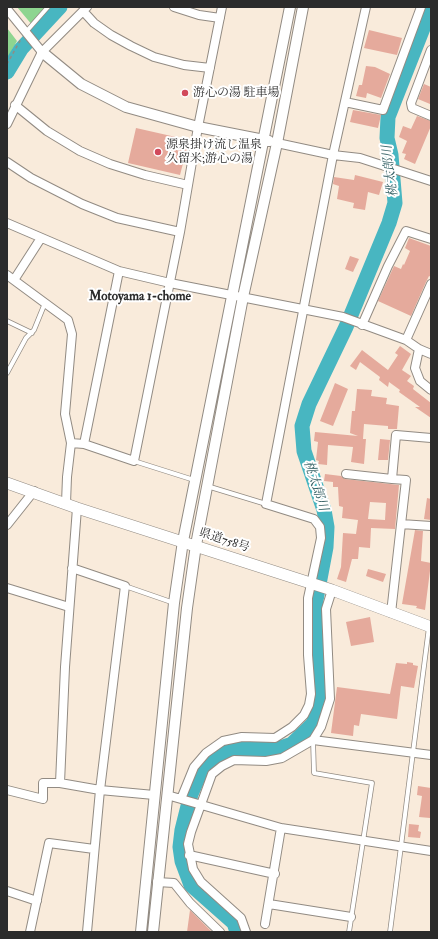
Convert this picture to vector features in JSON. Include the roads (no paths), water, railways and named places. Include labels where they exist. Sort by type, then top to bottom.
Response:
[{"type":"main road","name":"県道758号","points":[[7,483],[34,491],[77,508],[182,542],[196,545],[332,590],[430,627]]},
{"type":"street","points":[[174,7],[199,15],[220,18]]},
{"type":"street","points":[[71,443],[84,444],[134,461],[180,232],[198,127],[222,7]]},
{"type":"street","points":[[141,932],[174,603],[182,542],[290,7]]},
{"type":"street","points":[[153,932],[186,608],[196,545],[243,297],[277,143],[302,7]]},
{"type":"street","points":[[181,799],[194,767],[206,753],[223,741],[242,737],[275,738],[292,727],[304,715],[311,694],[308,655],[308,598],[321,538],[320,527],[314,520],[266,504],[333,155],[366,7]]},
{"type":"street","points":[[345,102],[383,110],[421,7]]},
{"type":"street","points":[[7,9],[42,52],[81,84],[126,107],[198,127],[333,155],[360,158],[431,181]]},
{"type":"street","points":[[7,124],[42,52],[85,9],[94,23],[130,46],[154,57],[184,65],[210,68]]},
{"type":"street","points":[[431,50],[411,103],[412,108],[431,116]]},
{"type":"street","points":[[15,105],[47,131],[80,151],[110,164],[138,173],[188,185]]},
{"type":"street","points":[[7,162],[31,178],[82,204],[117,218],[180,232]]},
{"type":"street","points":[[7,223],[119,271],[170,283],[343,317],[406,340],[419,349],[431,354]]},
{"type":"street","points":[[362,325],[388,266],[406,231],[431,238]]},
{"type":"street","points":[[42,238],[11,277],[68,320],[72,334],[65,414],[71,443],[67,476],[66,503]]},
{"type":"street","points":[[84,444],[119,271]]},
{"type":"street","points":[[406,340],[431,284]]},
{"type":"street","points":[[419,349],[415,368],[420,381],[431,390]]},
{"type":"street","points":[[392,479],[396,435],[431,438]]},
{"type":"street","points":[[346,474],[406,480],[391,613]]},
{"type":"street","points":[[7,525],[34,491]]},
{"type":"street","points":[[60,783],[69,607],[77,508]]},
{"type":"street","points":[[401,524],[431,526]]},
{"type":"street","points":[[72,568],[125,586],[100,790],[86,932]]},
{"type":"street","points":[[7,588],[69,607]]},
{"type":"street","points":[[246,932],[241,918],[201,882],[193,868],[189,855],[188,844],[212,774],[222,766],[234,760],[266,761],[282,758],[313,740],[321,727],[330,699],[326,609],[332,590]]},
{"type":"street","points":[[313,740],[431,755]]},
{"type":"street","points":[[7,790],[43,799],[44,783],[60,783],[100,790],[154,795]]},
{"type":"street","points":[[167,795],[200,806],[281,828],[431,852]]},
{"type":"street","points":[[265,924],[275,874],[281,828]]},
{"type":"street","points":[[30,932],[49,843],[94,849]]},
{"type":"street","points":[[189,855],[275,874]]},
{"type":"street","points":[[157,882],[174,883],[190,903],[220,932]]},
{"type":"street","points":[[7,891],[36,901]]},
{"type":"street","points":[[269,904],[351,917]]},
{"type":"lane","points":[[25,33],[48,7]]},
{"type":"lane","points":[[7,373],[26,338],[34,330],[45,303]]},
{"type":"lane","points":[[7,321],[32,333]]},
{"type":"lane","points":[[134,461],[194,480]]},
{"type":"lane","points":[[207,486],[266,504]]},
{"type":"lane","points":[[125,586],[174,603]]},
{"type":"lane","points":[[390,932],[430,627]]},
{"type":"lane","points":[[313,740],[314,773],[372,783],[349,932]]},
{"type":"waterway","points":[[7,72],[21,49],[60,7]]},
{"type":"waterway","name":"桃太郎川","points":[[237,932],[234,923],[191,885],[182,861],[180,847],[182,830],[191,794],[198,778],[208,764],[222,753],[236,749],[277,749],[292,744],[313,724],[321,703],[322,691],[315,620],[316,600],[326,547],[327,527],[324,510],[304,451],[302,426],[309,404],[346,327],[389,223],[395,203],[391,155],[387,138],[388,117],[431,8]]},
{"type":"place","name":"游心の湯 駐車場","points":[[185,93]]},
{"type":"place","name":"源泉掛け流し温泉 久留米;游心の湯","points":[[158,152]]},
{"type":"district","name":"Motoyama 1-chome","points":[[140,297]]}]
